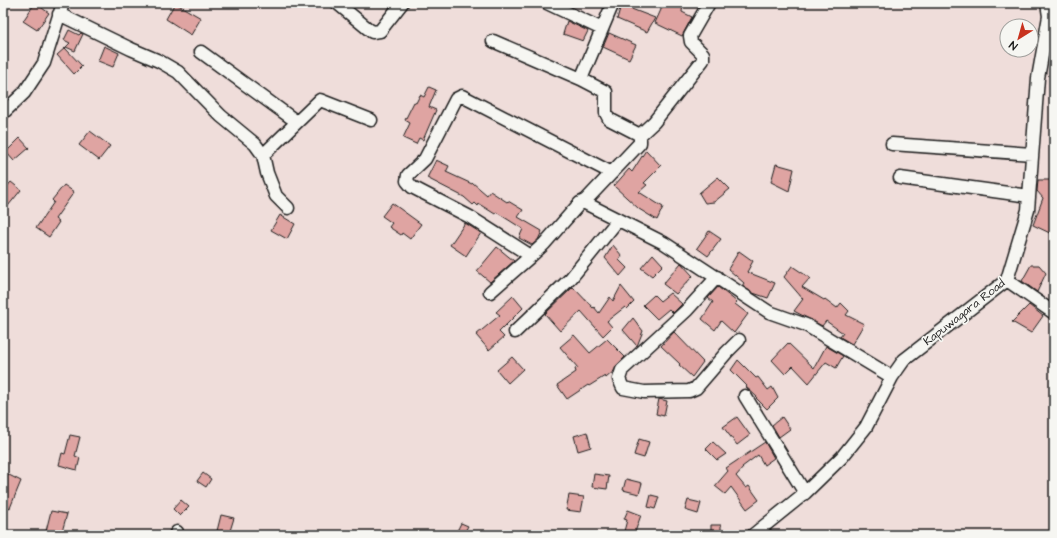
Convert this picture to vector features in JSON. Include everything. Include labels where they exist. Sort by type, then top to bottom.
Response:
[{"type":"street","points":[[337,3],[372,32],[380,31],[402,3]]},
{"type":"street","points":[[547,3],[602,28]]},
{"type":"street","points":[[581,79],[613,3]]},
{"type":"street","points":[[490,292],[544,244],[580,203],[586,200],[640,143],[640,135],[654,122],[703,60],[703,54],[691,42],[690,36],[709,3]]},
{"type":"street","name":"Kapuwagara Road","points":[[753,535],[805,493],[842,457],[866,427],[892,377],[904,360],[1007,280],[1028,210],[1038,78],[1049,16],[1047,3]]},
{"type":"street","points":[[3,112],[24,93],[44,63],[61,9],[131,49],[159,61],[178,72],[221,116],[255,144],[263,155],[267,173],[276,196],[288,208]]},
{"type":"street","points":[[493,41],[581,79],[606,92],[606,113],[608,119],[640,135]]},
{"type":"street","points":[[201,52],[296,122]]},
{"type":"street","points":[[531,256],[470,217],[412,187],[407,181],[408,175],[425,159],[456,99],[462,96],[612,173]]},
{"type":"street","points":[[263,155],[320,100],[371,120]]},
{"type":"street","points":[[892,144],[1032,154]]},
{"type":"street","points":[[900,178],[1029,196]]},
{"type":"street","points":[[586,200],[587,204],[664,243],[769,312],[806,325],[892,377]]},
{"type":"street","points":[[515,332],[571,278],[618,220]]},
{"type":"street","points":[[716,277],[687,310],[622,370],[619,379],[623,388],[644,392],[689,391],[696,388],[739,340]]},
{"type":"street","points":[[1007,280],[1054,313]]},
{"type":"street","points":[[746,396],[805,493]]},
{"type":"building","points":[[35,3],[49,13],[37,30],[23,21]]},
{"type":"building","points":[[175,3],[201,18],[191,35],[166,19]]},
{"type":"building","points":[[664,3],[683,3],[682,12],[692,17],[682,36],[655,23]]},
{"type":"building","points":[[621,5],[655,18],[647,32],[617,19]]},
{"type":"building","points":[[567,21],[588,31],[583,41],[563,34]]},
{"type":"building","points":[[69,30],[79,35],[81,33],[83,34],[75,51],[66,47],[70,43],[64,40]]},
{"type":"building","points":[[609,33],[636,45],[629,59],[603,47]]},
{"type":"building","points":[[104,46],[119,53],[113,67],[98,61]]},
{"type":"building","points":[[65,48],[82,66],[74,74],[57,55]]},
{"type":"building","points":[[429,87],[436,90],[429,107],[436,110],[423,140],[419,138],[416,144],[403,138],[410,123],[405,120],[414,102],[416,103],[420,95],[424,97]]},
{"type":"building","points":[[90,131],[110,146],[99,160],[79,145]]},
{"type":"building","points":[[20,138],[29,148],[14,161],[6,152]]},
{"type":"building","points":[[646,150],[661,166],[644,183],[647,185],[639,192],[663,207],[657,220],[639,209],[614,186],[629,169],[632,172]]},
{"type":"building","points":[[436,160],[449,166],[446,172],[472,184],[473,183],[487,195],[490,191],[523,210],[518,217],[542,231],[538,240],[532,245],[519,238],[523,229],[496,212],[495,214],[479,204],[478,206],[475,203],[473,205],[464,197],[427,178]]},
{"type":"building","points":[[776,164],[794,169],[789,191],[771,182]]},
{"type":"building","points":[[718,177],[730,189],[714,202],[705,203],[699,193]]},
{"type":"building","points":[[1038,180],[1054,180],[1054,235],[1033,225],[1043,198],[1037,191]]},
{"type":"building","points":[[11,182],[21,190],[8,206],[3,202],[3,191]]},
{"type":"building","points":[[64,185],[74,192],[55,219],[59,222],[49,237],[36,228],[54,202],[52,200]]},
{"type":"building","points":[[392,203],[421,224],[410,239],[402,233],[401,235],[389,227],[392,223],[382,216]]},
{"type":"building","points":[[280,215],[295,224],[287,239],[271,230]]},
{"type":"building","points":[[465,223],[481,233],[466,256],[450,245]]},
{"type":"building","points":[[709,231],[721,239],[708,256],[697,248]]},
{"type":"building","points":[[613,245],[622,256],[619,260],[627,268],[620,276],[605,258]]},
{"type":"building","points":[[497,247],[514,261],[490,282],[477,271]]},
{"type":"building","points":[[739,251],[753,261],[747,272],[775,283],[768,298],[753,293],[742,286],[744,283],[728,269]]},
{"type":"building","points":[[653,254],[663,265],[652,276],[641,268]]},
{"type":"building","points":[[681,263],[693,276],[676,294],[663,284]]},
{"type":"building","points":[[1031,265],[1039,265],[1046,273],[1037,292],[1022,281]]},
{"type":"building","points":[[792,266],[810,278],[802,287],[824,300],[825,299],[837,308],[841,303],[849,311],[846,315],[864,324],[852,344],[840,337],[843,333],[826,321],[822,326],[794,311],[803,299],[784,277]]},
{"type":"building","points":[[621,286],[634,302],[627,309],[625,307],[607,321],[612,327],[603,336],[581,311],[560,331],[545,314],[573,287],[599,313],[610,297],[613,301]]},
{"type":"building","points":[[718,287],[737,302],[735,304],[748,314],[734,333],[721,321],[715,330],[702,319],[713,302],[708,298]]},
{"type":"building","points":[[670,293],[682,304],[673,313],[669,309],[657,319],[643,305],[654,295],[660,301]]},
{"type":"building","points":[[513,296],[523,308],[499,332],[504,337],[489,350],[476,335],[500,315],[496,312]]},
{"type":"building","points":[[1029,305],[1043,316],[1031,333],[1012,322]]},
{"type":"building","points":[[633,318],[643,331],[637,346],[623,330]]},
{"type":"building","points":[[674,332],[703,362],[692,377],[661,346]]},
{"type":"building","points":[[574,335],[590,353],[607,339],[625,357],[617,365],[614,371],[606,378],[605,376],[589,386],[588,385],[567,399],[557,385],[576,372],[575,369],[578,368],[560,347]]},
{"type":"building","points":[[788,343],[814,368],[826,346],[843,356],[836,368],[826,362],[809,383],[793,366],[785,374],[772,360]]},
{"type":"building","points":[[512,357],[523,369],[508,383],[497,370]]},
{"type":"building","points":[[738,360],[756,378],[758,377],[768,390],[772,387],[778,398],[767,409],[731,370]]},
{"type":"building","points":[[659,399],[667,401],[664,416],[656,414]]},
{"type":"building","points":[[737,417],[750,435],[737,445],[723,427]]},
{"type":"building","points":[[782,417],[790,429],[779,437],[772,425]]},
{"type":"building","points":[[587,432],[591,447],[578,451],[574,436]]},
{"type":"building","points":[[70,435],[80,437],[75,456],[80,458],[77,470],[59,465],[62,453],[65,454]]},
{"type":"building","points":[[639,439],[649,442],[644,458],[634,455]]},
{"type":"building","points":[[713,442],[726,454],[717,460],[706,449]]},
{"type":"building","points":[[765,442],[774,458],[764,465],[758,455],[742,467],[743,468],[736,476],[746,488],[749,486],[759,500],[747,509],[731,487],[725,494],[715,486],[728,471],[726,468]]},
{"type":"building","points":[[203,473],[211,479],[206,487],[197,481]]},
{"type":"building","points":[[7,474],[21,481],[10,508],[3,505],[3,485]]},
{"type":"building","points":[[594,474],[609,476],[607,489],[592,487]]},
{"type":"building","points":[[626,479],[642,483],[639,494],[623,490]]},
{"type":"building","points":[[569,495],[584,497],[581,512],[566,510]]},
{"type":"building","points":[[651,495],[659,497],[655,509],[648,507]]},
{"type":"building","points":[[181,500],[189,507],[180,516],[173,509]]},
{"type":"building","points":[[688,500],[701,503],[698,514],[685,510]]},
{"type":"building","points":[[628,510],[641,515],[634,535],[623,535],[627,520],[624,519]]},
{"type":"building","points":[[51,511],[67,514],[61,535],[45,535]]},
{"type":"building","points":[[221,515],[234,518],[229,534],[217,531]]},
{"type":"building","points":[[461,523],[468,526],[463,535],[455,535]]},
{"type":"building","points":[[711,525],[721,525],[721,535],[711,535]]}]
